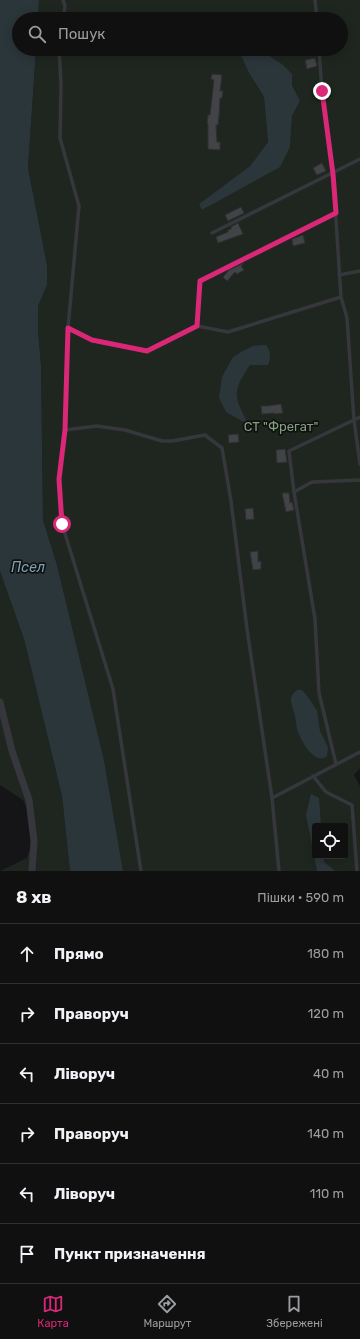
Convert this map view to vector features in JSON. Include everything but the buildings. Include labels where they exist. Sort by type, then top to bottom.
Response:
[{"type":"street","points":[[0,702],[12,751],[29,800],[34,841],[32,871]]},
{"type":"lane","points":[[64,0],[64,12]]},
{"type":"lane","points":[[315,0],[316,12]]},
{"type":"lane","points":[[59,56],[61,84],[60,138],[79,206],[68,328],[65,430],[59,479],[62,524],[113,689],[141,871]]},
{"type":"lane","points":[[320,56],[322,91],[333,174],[341,297],[347,318],[354,420],[360,464]]},
{"type":"lane","points":[[212,233],[333,174],[360,159]]},
{"type":"lane","points":[[197,326],[200,281],[336,213]]},
{"type":"lane","points":[[339,275],[360,271]]},
{"type":"lane","points":[[68,328],[92,340],[147,351],[197,326],[228,332],[341,297]]},
{"type":"lane","points":[[336,764],[319,693],[315,619],[288,451],[360,417]]},
{"type":"lane","points":[[65,430],[97,426],[125,430],[162,441],[172,442],[205,435],[222,448],[231,501],[247,629],[272,798],[279,871]]},
{"type":"lane","points":[[294,492],[312,482],[360,480]]},
{"type":"lane","points":[[272,798],[360,752]]},
{"type":"lane","points":[[313,776],[326,792],[352,805],[357,871]]},
{"type":"green space","name":"СТ \"Фрегат\"","points":[[39,0],[360,0],[360,768],[354,775],[360,786],[360,871],[123,871],[104,760],[57,565],[43,520],[41,365],[38,330],[38,306],[47,285],[47,265],[28,168],[36,56],[241,56],[249,73],[264,97],[268,142],[250,166],[199,204],[203,210],[290,147],[292,116],[300,101],[282,64],[270,56],[348,56],[348,12],[38,12]]},
{"type":"green space","points":[[0,571],[24,639],[62,796],[70,871],[0,871],[27,858],[31,846],[30,815],[23,800],[0,785]]},
{"type":"water","name":"Псел","points":[[0,0],[39,0],[38,12],[12,12],[12,56],[36,56],[28,168],[47,265],[47,285],[38,306],[38,330],[41,365],[43,520],[57,565],[104,760],[123,871],[70,871],[62,796],[24,639],[0,571]]},
{"type":"water","points":[[241,56],[270,56],[282,64],[292,74],[292,85],[300,101],[292,116],[290,147],[280,167],[202,210],[199,204],[250,166],[268,142],[264,97],[249,73]]},
{"type":"water","points":[[266,345],[270,352],[268,365],[250,365],[237,389],[240,408],[249,425],[226,412],[219,398],[222,377],[233,357],[253,346]]},
{"type":"water","points":[[297,690],[302,690],[317,711],[320,731],[328,747],[327,756],[318,758],[313,755],[305,745],[297,729],[291,700],[293,694]]},
{"type":"water","points":[[311,794],[319,798],[321,823],[312,823],[312,846],[306,815]]},
{"type":"water","points":[[315,859],[324,859],[324,862],[335,871],[317,871]]},
{"type":"route","points":[[62,524],[59,479],[65,430],[68,328],[92,340],[147,351],[197,326],[200,281],[336,213],[333,174],[322,91]]}]
